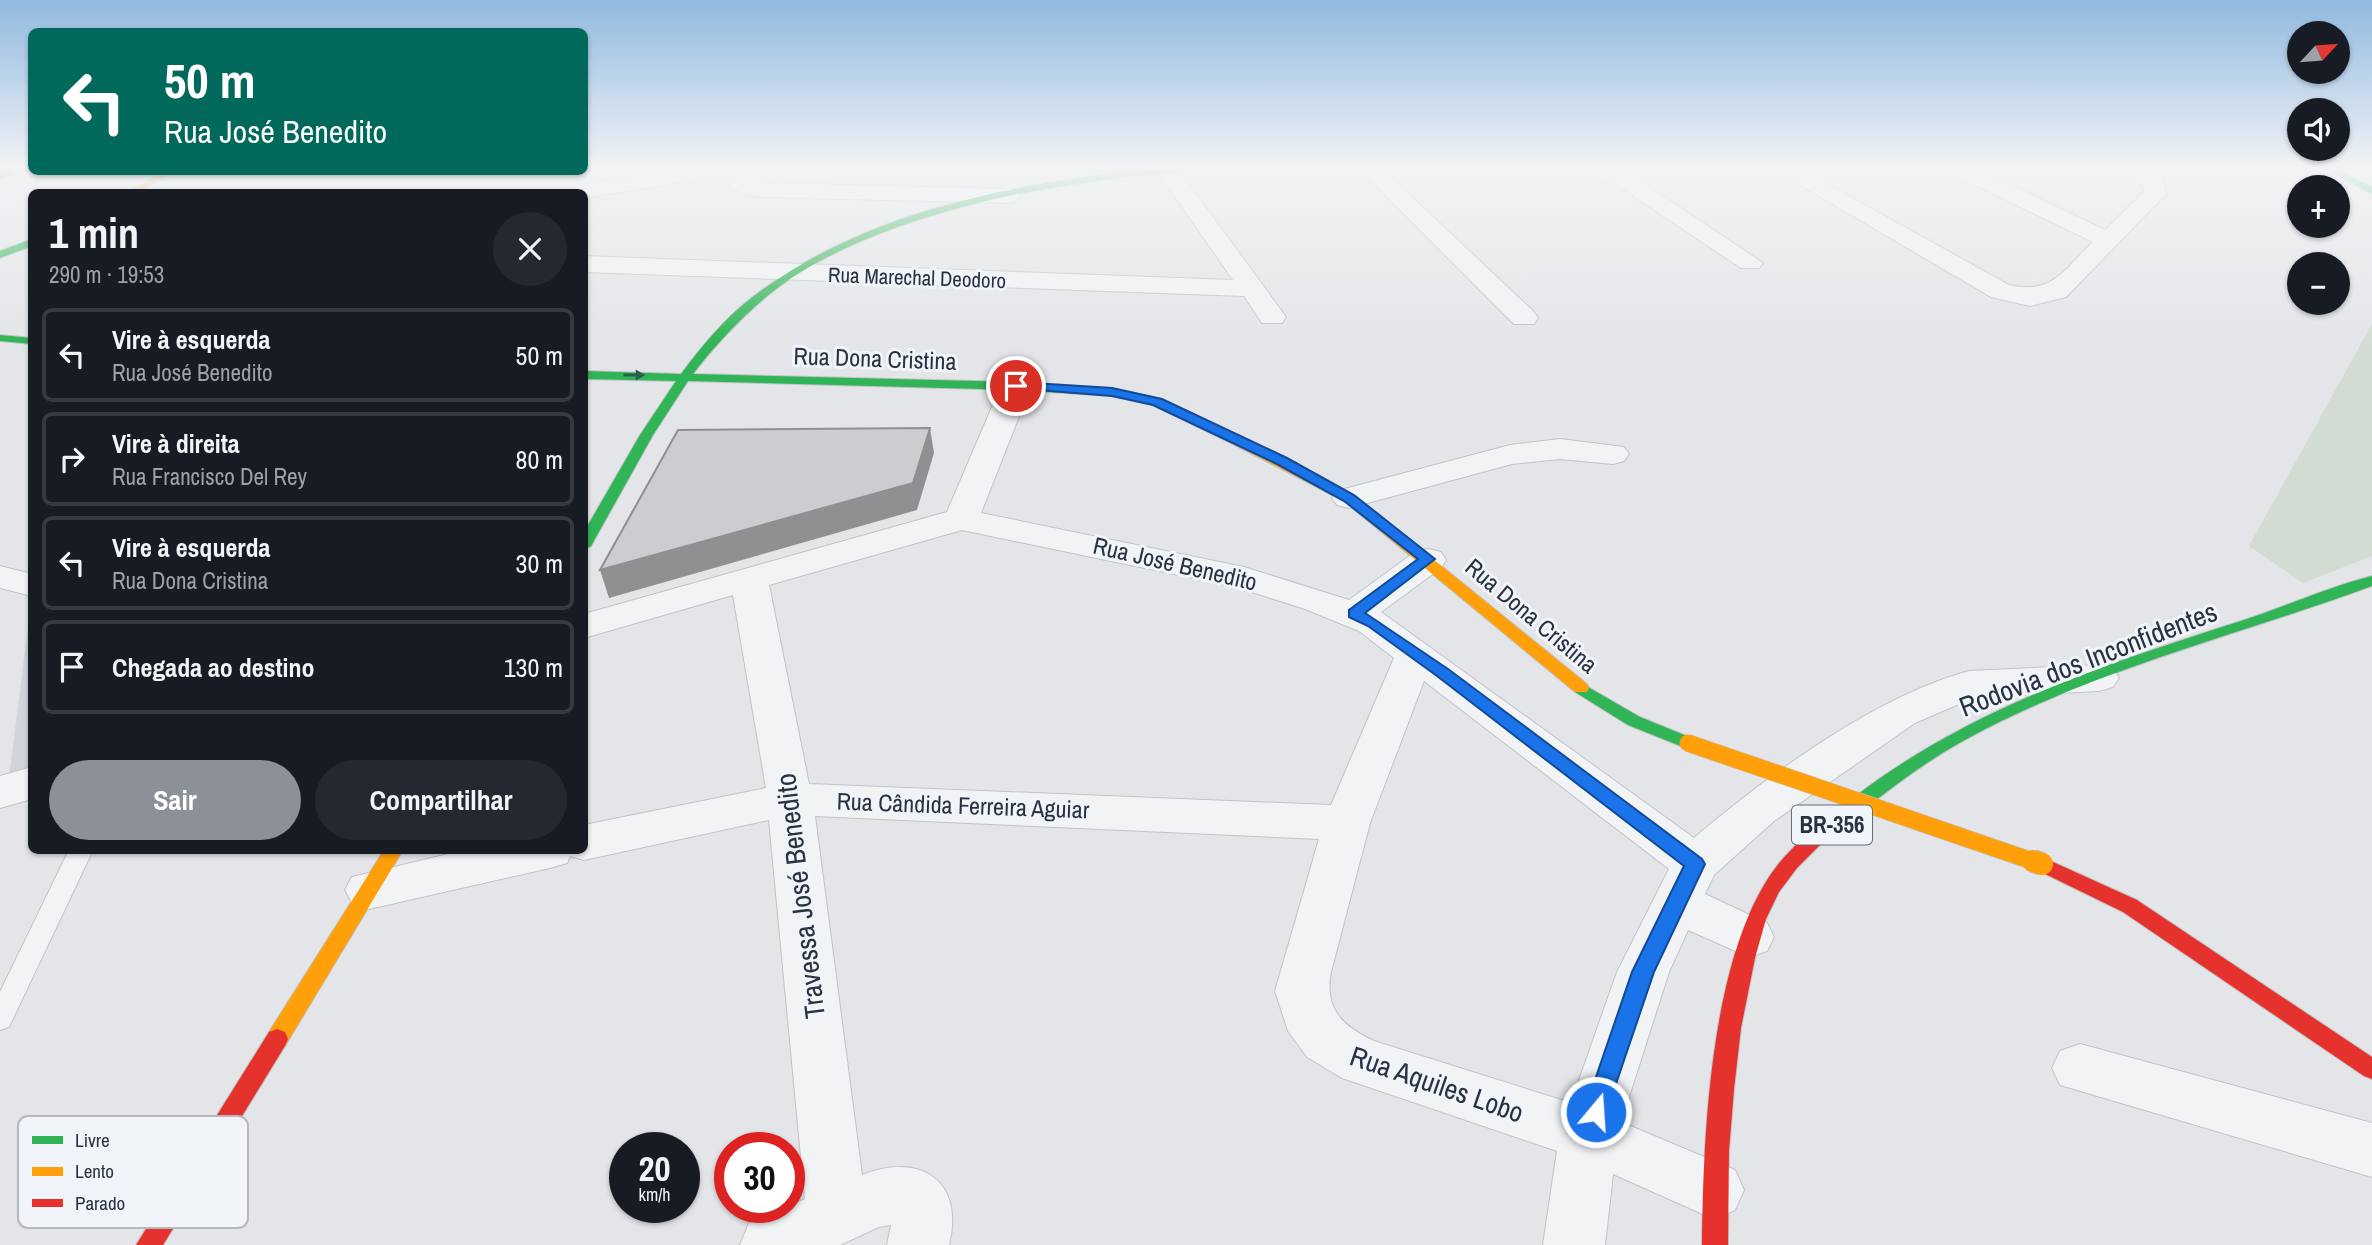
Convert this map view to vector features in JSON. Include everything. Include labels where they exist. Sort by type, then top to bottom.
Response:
[{"type":"main road","points":[[588,539],[684,376],[720,332],[758,297],[790,274],[866,239],[903,226]]},
{"type":"main road","points":[[0,255],[28,244]]},
{"type":"main road","points":[[0,338],[28,341]]},
{"type":"main road","name":"Rua Dona Cristina","points":[[588,375],[1016,386],[1112,392],[1157,402],[1282,461],[1349,498],[1427,559],[1591,696],[1634,721],[1688,743],[2042,864],[2130,906],[2372,1069]]},
{"type":"main road","name":"Rodovia dos Inconfidentes","points":[[1715,1217],[1727,1042],[1749,937],[1774,883],[1823,832],[1902,773],[1957,737],[1993,719],[2099,678],[2372,581]]},
{"type":"main road","points":[[229,1116],[392,854]]},
{"type":"main road","points":[[149,1245],[160,1228]]},
{"type":"street","points":[[1209,226],[1249,288],[1272,317]]},
{"type":"street","points":[[1429,226],[1524,318]]},
{"type":"street","points":[[1694,226],[1750,262]]},
{"type":"street","points":[[1885,226],[2000,291],[2022,298],[2040,298],[2057,291],[2121,226]]},
{"type":"street","points":[[2079,226],[2108,240]]},
{"type":"street","name":"Rua Marechal Deodoro","points":[[588,264],[790,274],[1249,288]]},
{"type":"street","points":[[961,519],[1016,386]]},
{"type":"street","points":[[1349,498],[1510,454],[1560,449],[1613,454]]},
{"type":"street","name":"Rua José Benedito","points":[[588,625],[961,519],[1179,562],[1256,582],[1354,614],[1373,623],[1415,654],[1749,937]]},
{"type":"street","points":[[1354,614],[1427,559]]},
{"type":"street","points":[[0,577],[28,584]]},
{"type":"street","name":"Travessa José Benedito","points":[[749,579],[790,799],[856,1208]]},
{"type":"street","name":"Rua Aquiles Lobo","points":[[1415,654],[1347,823],[1301,991],[1307,1015],[1326,1040],[1361,1061],[1588,1135],[1715,1217]]},
{"type":"street","points":[[1574,1245],[1588,1135],[1643,972],[1686,883],[1758,809],[1862,735],[1900,713],[1969,684],[2099,678]]},
{"type":"street","points":[[0,792],[28,784]]},
{"type":"street","name":"Rua Cândida Ferreira Aguiar","points":[[588,842],[790,799],[1347,823]]},
{"type":"street","points":[[369,890],[532,854]]},
{"type":"street","points":[[2080,1068],[2372,1150]]},
{"type":"street","points":[[771,1245],[856,1208],[908,1194],[921,1207],[918,1245]]},
{"type":"lane","points":[[0,1019],[79,854]]},
{"type":"shaded area","points":[[2372,324],[2372,556],[2303,583],[2249,546]]},
{"type":"shaded area","points":[[28,628],[28,772],[9,777]]},
{"type":"building","points":[[930,428],[913,483],[600,570],[678,430]]},
{"type":"traffic: fast","points":[[588,539],[664,408],[700,356],[721,332],[764,293],[816,260],[895,226]]},
{"type":"traffic: fast","points":[[0,255],[28,244]]},
{"type":"traffic: fast","points":[[0,338],[28,341]]},
{"type":"traffic: fast","points":[[588,375],[1016,386],[1112,392],[1157,402],[1234,439]]},
{"type":"traffic: fast","points":[[1819,836],[1922,758],[2007,711],[2110,670],[2372,581]]},
{"type":"traffic: fast","points":[[1581,688],[1634,721],[1688,743]]},
{"type":"traffic: slow","points":[[1234,439],[1349,498],[1581,688]]},
{"type":"traffic: slow","points":[[1688,743],[2042,864]]},
{"type":"traffic: slow","points":[[277,1039],[392,854]]},
{"type":"traffic: jam","points":[[1715,1245],[1717,1151],[1722,1089],[1730,1028],[1744,958],[1756,919],[1777,878],[1819,836]]},
{"type":"traffic: jam","points":[[2042,864],[2130,906],[2372,1069]]},
{"type":"traffic: jam","points":[[229,1116],[277,1039]]},
{"type":"traffic: jam","points":[[149,1245],[160,1228]]},
{"type":"route","points":[[1016,386],[1112,392],[1157,402],[1282,461],[1349,498],[1427,559],[1354,614],[1373,623],[1443,673],[1695,864],[1643,972],[1596,1112]]}]
